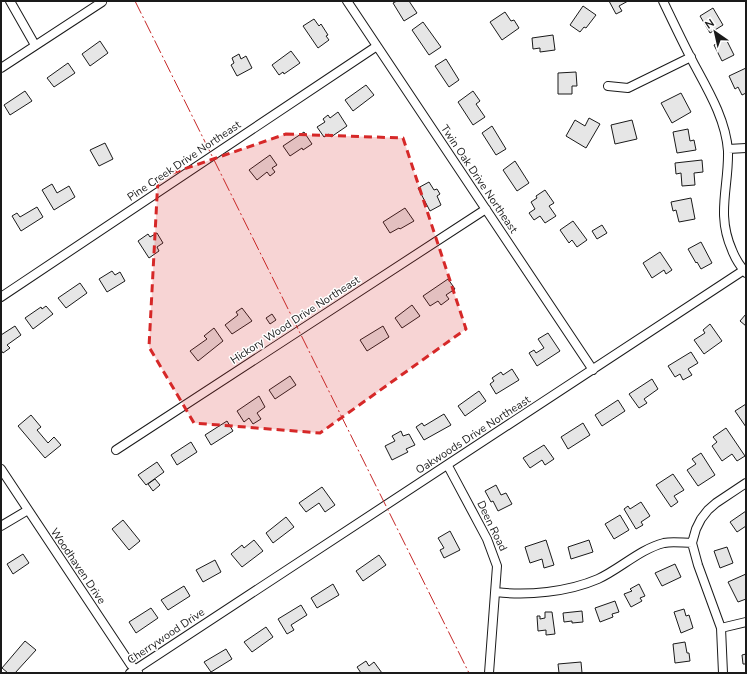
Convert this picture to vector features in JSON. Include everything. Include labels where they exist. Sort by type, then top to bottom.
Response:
[{"type":"street","points":[[10,1],[35,45]]},
{"type":"street","name":"Twin Oak Drive Northeast","points":[[347,1],[593,370]]},
{"type":"street","points":[[663,1],[719,115],[728,149],[723,211],[724,226],[734,256],[745,272]]},
{"type":"street","points":[[1,68],[102,2]]},
{"type":"street","name":"Pine Creek Drive Northeast","points":[[2,296],[377,46]]},
{"type":"street","points":[[608,86],[628,88],[690,57]]},
{"type":"street","points":[[728,149],[746,148]]},
{"type":"street","name":"Hickory Wood Drive Northeast","points":[[116,450],[486,208]]},
{"type":"street","name":"Oakwoods Drive Northeast","points":[[214,617],[745,272]]},
{"type":"street","name":"Deen Road","points":[[448,466],[496,559],[496,592],[489,673]]},
{"type":"street","name":"Woodhaven Drive","points":[[1,469],[132,665],[135,672]]},
{"type":"street","points":[[723,673],[722,628],[698,565],[692,543],[701,518],[708,510],[746,483]]},
{"type":"street","points":[[1,526],[28,510]]},
{"type":"street","points":[[496,592],[528,593],[572,588],[599,579],[656,546],[671,542],[692,543]]},
{"type":"street","name":"Cherrywood Drive","points":[[135,672],[214,617]]},
{"type":"street","points":[[722,628],[746,622]]},
{"type":"highlighted area","points":[[286,134],[403,138],[466,329],[320,433],[194,423],[149,347],[158,178]]},
{"type":"building","points":[[397,1],[409,1],[417,13],[404,21],[393,3]]},
{"type":"building","points":[[609,1],[628,1],[619,6],[622,11],[616,14]]},
{"type":"building","points":[[583,6],[596,15],[586,28],[584,27],[580,32],[570,25]]},
{"type":"building","points":[[713,8],[723,25],[710,33],[700,16]]},
{"type":"building","points":[[505,12],[511,21],[514,20],[519,28],[502,40],[490,22]]},
{"type":"building","points":[[314,19],[319,26],[321,24],[328,35],[326,36],[329,40],[318,48],[303,26]]},
{"type":"building","points":[[423,22],[441,47],[429,55],[412,30]]},
{"type":"building","points":[[553,35],[555,50],[540,52],[540,48],[533,49],[532,38]]},
{"type":"building","points":[[726,39],[734,55],[722,61],[714,45]]},
{"type":"building","points":[[100,41],[108,53],[90,66],[82,54]]},
{"type":"building","points":[[291,51],[300,63],[284,74],[283,72],[279,75],[272,65]]},
{"type":"building","points":[[239,54],[241,59],[246,56],[252,68],[237,76],[231,65],[234,63],[232,58]]},
{"type":"building","points":[[446,59],[459,80],[449,87],[435,66]]},
{"type":"building","points":[[68,63],[75,73],[54,87],[47,78]]},
{"type":"building","points":[[746,68],[746,93],[742,95],[738,87],[735,89],[729,76]]},
{"type":"building","points":[[576,72],[577,86],[572,86],[572,94],[558,94],[558,73]]},
{"type":"building","points":[[366,85],[374,95],[353,111],[345,100]]},
{"type":"building","points":[[25,91],[32,101],[10,115],[4,105]]},
{"type":"building","points":[[473,91],[480,101],[476,104],[485,117],[473,125],[458,102]]},
{"type":"building","points":[[681,93],[691,112],[672,123],[661,103]]},
{"type":"building","points":[[338,112],[347,126],[331,137],[329,134],[324,137],[317,127],[325,122],[323,119],[328,115],[330,118]]},
{"type":"building","points":[[589,118],[600,124],[586,148],[566,136],[575,120],[585,126]]},
{"type":"building","points":[[632,120],[637,139],[615,144],[611,125]]},
{"type":"building","points":[[492,126],[506,149],[496,155],[482,133]]},
{"type":"building","points":[[688,129],[690,141],[694,140],[696,150],[677,153],[673,132]]},
{"type":"building","points":[[304,132],[312,144],[303,150],[302,148],[290,156],[283,146]]},
{"type":"building","points":[[105,143],[113,159],[99,166],[90,150]]},
{"type":"building","points":[[270,155],[277,165],[272,168],[275,172],[270,176],[267,172],[257,180],[249,170]]},
{"type":"building","points":[[702,160],[703,172],[694,173],[695,185],[682,186],[681,173],[676,174],[675,163]]},
{"type":"building","points":[[515,161],[529,183],[517,191],[503,170]]},
{"type":"building","points":[[429,182],[434,190],[437,189],[440,194],[437,196],[441,205],[430,211],[418,188]]},
{"type":"building","points":[[52,184],[57,193],[69,186],[75,197],[54,210],[42,190]]},
{"type":"building","points":[[545,190],[554,203],[549,206],[556,216],[545,223],[540,216],[534,220],[529,213],[535,209],[531,202],[537,198],[536,196]]},
{"type":"building","points":[[691,198],[695,219],[679,222],[676,210],[673,211],[671,202]]},
{"type":"building","points":[[37,207],[43,217],[21,231],[12,216],[17,213],[20,217]]},
{"type":"building","points":[[405,208],[414,221],[390,233],[383,222]]},
{"type":"building","points":[[573,221],[587,240],[577,247],[572,240],[569,243],[560,230]]},
{"type":"building","points":[[602,225],[607,233],[597,239],[592,231]]},
{"type":"building","points":[[157,233],[163,243],[157,247],[159,251],[149,258],[138,241],[148,234],[150,237]]},
{"type":"building","points":[[701,242],[712,263],[701,269],[688,249]]},
{"type":"building","points":[[660,252],[672,270],[666,274],[664,270],[652,278],[643,263]]},
{"type":"building","points":[[112,271],[115,275],[120,272],[125,281],[107,292],[99,279]]},
{"type":"building","points":[[448,279],[455,289],[446,295],[449,299],[441,305],[438,301],[430,306],[423,296]]},
{"type":"building","points":[[80,283],[87,293],[66,308],[58,298]]},
{"type":"building","points":[[412,305],[420,316],[402,328],[395,318]]},
{"type":"building","points":[[46,306],[53,314],[33,329],[25,318],[41,307],[42,309]]},
{"type":"building","points":[[242,308],[252,321],[232,334],[225,325],[238,315],[236,312]]},
{"type":"building","points":[[272,314],[276,320],[270,324],[266,318]]},
{"type":"building","points":[[746,314],[746,326],[740,321]]},
{"type":"building","points":[[710,324],[722,341],[704,354],[694,340],[705,333],[703,330]]},
{"type":"building","points":[[15,326],[21,335],[7,345],[10,348],[3,353],[1,350],[1,335]]},
{"type":"building","points":[[383,326],[389,337],[367,351],[360,340]]},
{"type":"building","points":[[214,328],[223,341],[198,361],[190,351],[207,339],[204,336]]},
{"type":"building","points":[[548,333],[560,351],[537,366],[529,353],[534,350],[536,353],[544,348],[538,339]]},
{"type":"building","points":[[691,352],[698,363],[688,369],[692,375],[683,380],[680,374],[675,377],[668,366]]},
{"type":"building","points":[[512,369],[519,380],[496,394],[490,384],[494,381],[492,378],[501,372],[503,375]]},
{"type":"building","points":[[290,376],[296,385],[275,399],[269,390]]},
{"type":"building","points":[[652,379],[658,389],[644,399],[647,403],[639,408],[629,394]]},
{"type":"building","points":[[479,391],[486,401],[465,416],[458,406]]},
{"type":"building","points":[[259,396],[265,407],[257,413],[261,419],[253,424],[249,418],[244,422],[237,411]]},
{"type":"building","points":[[618,400],[625,411],[602,426],[595,415]]},
{"type":"building","points":[[746,404],[746,427],[735,411]]},
{"type":"building","points":[[444,414],[451,425],[424,440],[416,427],[422,423],[424,426]]},
{"type":"building","points":[[31,415],[41,427],[37,430],[48,443],[54,437],[61,445],[45,458],[18,426]]},
{"type":"building","points":[[227,421],[233,431],[211,445],[205,435]]},
{"type":"building","points":[[583,423],[590,435],[568,449],[561,437]]},
{"type":"building","points":[[726,428],[745,456],[737,461],[732,454],[722,461],[712,446],[717,442],[713,437]]},
{"type":"building","points":[[401,431],[403,436],[409,434],[415,445],[406,449],[408,452],[392,460],[385,446],[395,441],[392,436]]},
{"type":"building","points":[[191,442],[197,452],[177,465],[171,455]]},
{"type":"building","points":[[544,445],[554,459],[545,465],[542,460],[530,468],[523,458]]},
{"type":"building","points":[[701,453],[715,475],[698,486],[687,470],[696,464],[692,459]]},
{"type":"building","points":[[157,462],[164,472],[146,485],[138,475]]},
{"type":"building","points":[[673,474],[684,490],[674,496],[678,502],[671,507],[656,485]]},
{"type":"building","points":[[155,479],[160,485],[153,491],[148,484]]},
{"type":"building","points":[[496,485],[501,495],[506,493],[512,504],[498,511],[493,501],[491,502],[485,491]]},
{"type":"building","points":[[322,487],[335,505],[325,512],[319,503],[306,512],[299,503]]},
{"type":"building","points":[[641,502],[650,516],[641,522],[643,525],[636,529],[624,509],[628,506],[630,509]]},
{"type":"building","points":[[746,511],[746,526],[737,532],[730,522]]},
{"type":"building","points":[[620,515],[629,530],[614,539],[605,524]]},
{"type":"building","points":[[286,517],[294,527],[273,543],[266,533]]},
{"type":"building","points":[[123,520],[140,541],[129,550],[112,529]]},
{"type":"building","points":[[450,531],[460,550],[444,558],[440,550],[444,548],[438,538]]},
{"type":"building","points":[[254,540],[263,551],[242,567],[231,554],[242,545],[244,548]]},
{"type":"building","points":[[546,540],[554,565],[544,568],[542,559],[530,563],[525,547]]},
{"type":"building","points":[[589,540],[593,552],[571,559],[568,547]]},
{"type":"building","points":[[727,547],[733,563],[720,568],[714,551]]},
{"type":"building","points":[[23,554],[29,563],[13,574],[7,564]]},
{"type":"building","points":[[379,555],[386,565],[363,581],[356,571]]},
{"type":"building","points":[[215,560],[221,572],[203,582],[196,570]]},
{"type":"building","points":[[675,564],[681,577],[662,586],[655,573]]},
{"type":"building","points":[[746,574],[746,599],[738,602],[728,582]]},
{"type":"building","points":[[333,584],[339,595],[317,608],[311,598]]},
{"type":"building","points":[[639,584],[645,596],[640,598],[642,601],[631,607],[624,594],[632,591],[630,589]]},
{"type":"building","points":[[184,586],[190,596],[168,610],[161,600]]},
{"type":"building","points":[[615,601],[619,612],[612,614],[613,617],[600,622],[595,608]]},
{"type":"building","points":[[301,605],[307,615],[291,625],[294,630],[287,634],[278,619]]},
{"type":"building","points":[[151,608],[158,618],[136,633],[129,622]]},
{"type":"building","points":[[684,609],[686,616],[689,615],[693,628],[681,633],[674,612]]},
{"type":"building","points":[[582,611],[583,622],[564,622],[563,613]]},
{"type":"building","points":[[545,612],[552,612],[555,634],[546,635],[546,630],[538,631],[537,616],[540,616],[540,619],[545,618]]},
{"type":"building","points":[[266,627],[273,637],[252,652],[244,642]]},
{"type":"building","points":[[25,641],[36,650],[15,673],[8,673],[2,668]]},
{"type":"building","points":[[685,642],[690,661],[675,663],[673,644]]},
{"type":"building","points":[[226,649],[232,659],[211,672],[204,662]]},
{"type":"building","points":[[746,654],[746,664],[743,664],[742,655]]},
{"type":"building","points":[[366,661],[369,666],[374,662],[382,673],[361,673],[357,667]]},
{"type":"building","points":[[581,662],[582,673],[559,673],[558,664]]},
{"type":"power","points":[[135,1],[469,673]]}]
